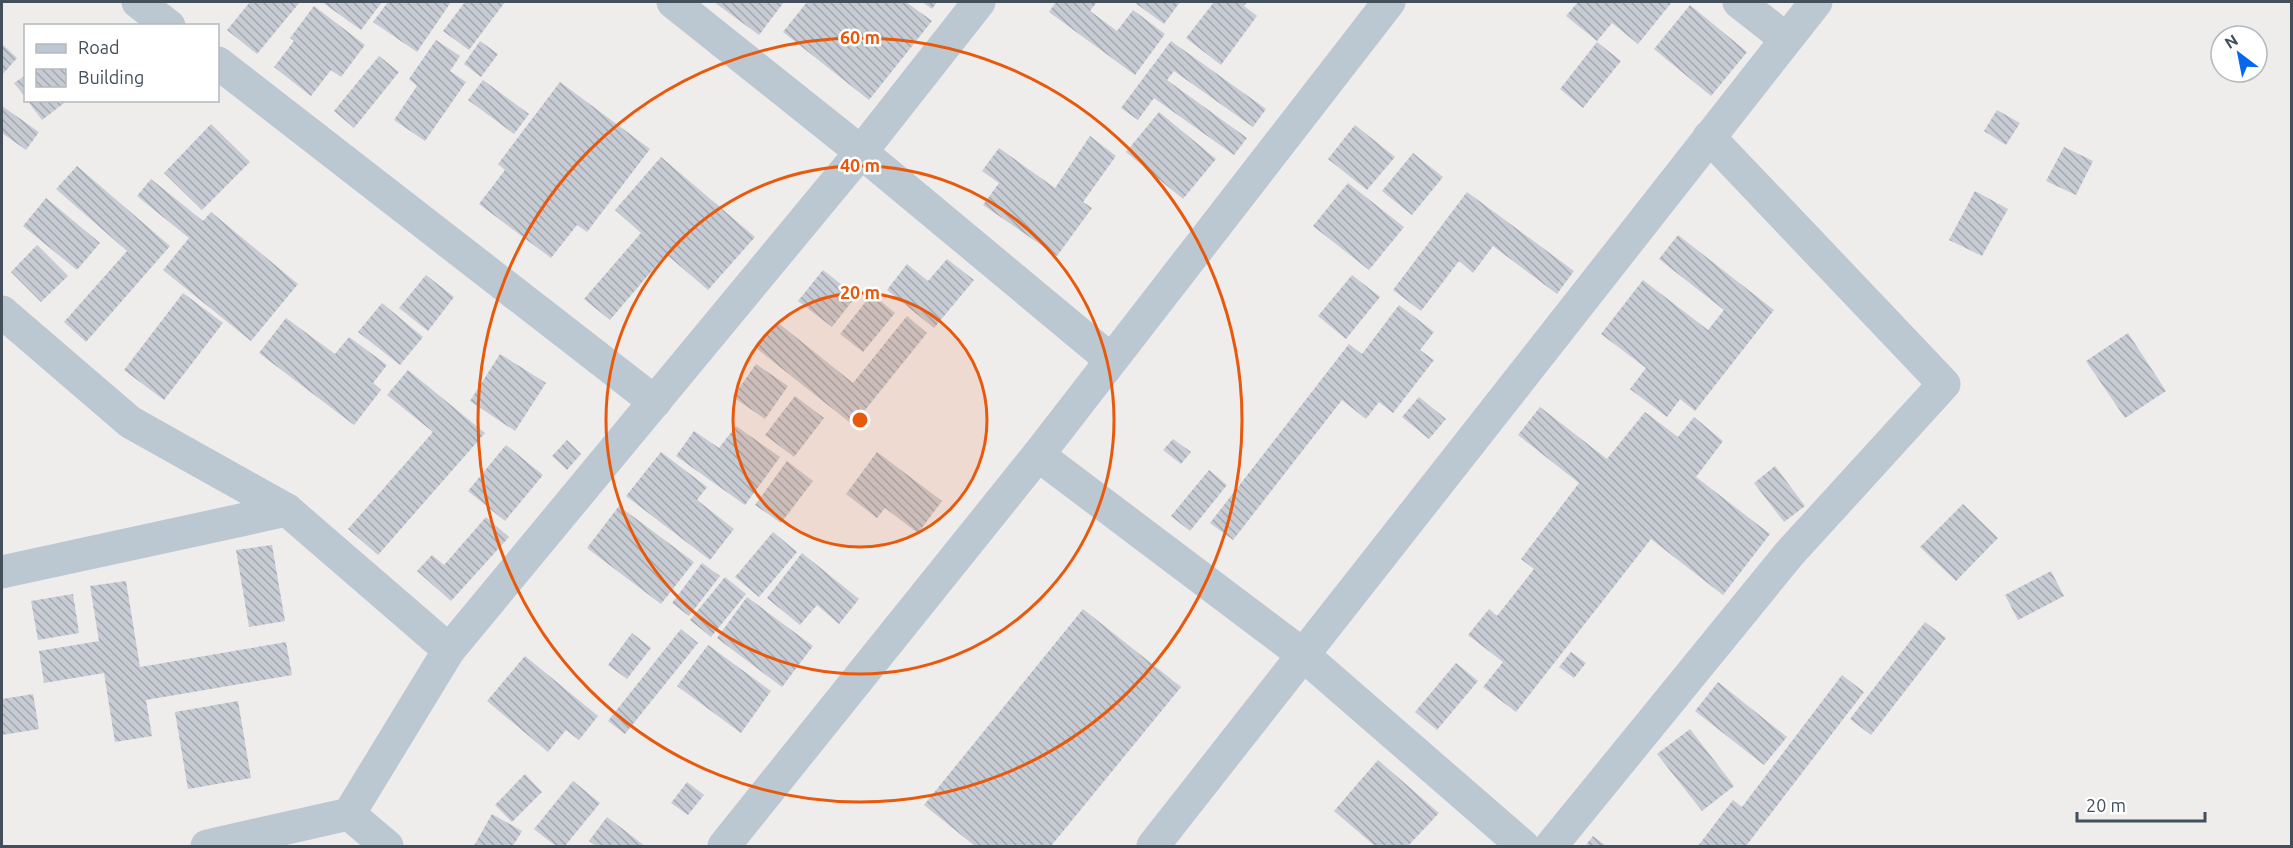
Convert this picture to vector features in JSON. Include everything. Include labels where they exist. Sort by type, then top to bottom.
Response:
[{"type":"street","points":[[674,2],[861,152],[1111,360]]},
{"type":"street","points":[[356,846],[349,814],[449,650],[861,152],[979,2]]},
{"type":"street","points":[[724,846],[1038,455],[1389,2]]},
{"type":"street","points":[[1739,2],[1786,39]]},
{"type":"street","points":[[1153,846],[1816,2]]},
{"type":"street","points":[[219,64],[655,402]]},
{"type":"street","points":[[1551,846],[1789,554],[1944,384],[1709,137]]},
{"type":"street","points":[[2,312],[130,422],[287,510],[449,650]]},
{"type":"street","points":[[1038,455],[1302,654],[1523,846]]},
{"type":"street","points":[[2,572],[287,510]]},
{"type":"street","points":[[207,846],[349,814]]},
{"type":"street","points":[[349,814],[387,846]]},
{"type":"building","points":[[250,2],[300,2],[257,54],[227,30]]},
{"type":"building","points":[[322,2],[382,2],[361,30]]},
{"type":"building","points":[[388,2],[451,2],[417,52],[373,22]]},
{"type":"building","points":[[465,2],[505,2],[469,50],[443,31]]},
{"type":"building","points":[[714,2],[784,2],[759,35]]},
{"type":"building","points":[[807,2],[906,2],[932,21],[869,100],[783,32]]},
{"type":"building","points":[[922,2],[937,2],[932,9]]},
{"type":"building","points":[[1056,2],[1097,2],[1090,11],[1117,31],[1133,10],[1165,34],[1135,75],[1049,12]]},
{"type":"building","points":[[1134,2],[1180,2],[1164,24]]},
{"type":"building","points":[[1214,2],[1247,2],[1244,6],[1257,16],[1221,65],[1186,38]]},
{"type":"building","points":[[1578,2],[1672,2],[1638,44],[1612,23],[1597,41],[1566,16]]},
{"type":"building","points":[[1690,5],[1747,52],[1711,96],[1654,49]]},
{"type":"building","points":[[314,6],[365,45],[341,77],[331,70],[311,96],[274,67],[294,41],[290,38]]},
{"type":"building","points":[[436,40],[460,56],[450,71],[466,82],[425,141],[394,120],[417,86],[409,79]]},
{"type":"building","points":[[480,41],[498,54],[481,77],[464,64]]},
{"type":"building","points":[[1171,41],[1266,109],[1253,127],[1174,71],[1167,80],[1247,138],[1234,155],[1154,98],[1138,120],[1121,108]]},
{"type":"building","points":[[1597,42],[1621,61],[1583,108],[1560,89]]},
{"type":"building","points":[[2,44],[17,58],[2,75]]},
{"type":"building","points":[[379,56],[399,72],[354,128],[334,111]]},
{"type":"building","points":[[24,76],[24,96],[14,83]]},
{"type":"building","points":[[483,80],[529,114],[514,134],[468,100]]},
{"type":"building","points":[[560,82],[650,149],[587,232],[577,225],[551,258],[479,204],[505,170],[498,164]]},
{"type":"building","points":[[28,102],[65,102],[42,120]]},
{"type":"building","points":[[2,106],[39,132],[26,150],[2,133]]},
{"type":"building","points":[[1997,110],[2020,123],[2006,145],[1984,131]]},
{"type":"building","points":[[1159,112],[1216,159],[1183,199],[1126,152]]},
{"type":"building","points":[[211,124],[250,162],[202,210],[164,173]]},
{"type":"building","points":[[1355,125],[1395,157],[1367,190],[1328,159]]},
{"type":"building","points":[[1090,136],[1116,156],[1083,202],[1092,208],[1057,256],[983,205],[999,183],[982,171],[999,148],[1055,188]]},
{"type":"building","points":[[2064,147],[2093,161],[2076,195],[2046,181]]},
{"type":"building","points":[[1413,153],[1443,177],[1412,215],[1382,191]]},
{"type":"building","points":[[661,157],[755,237],[708,290],[666,254],[610,320],[584,299],[641,233],[615,210]]},
{"type":"building","points":[[77,166],[170,246],[86,342],[64,322],[127,251],[56,189]]},
{"type":"building","points":[[151,179],[203,221],[211,212],[298,284],[251,341],[163,270],[189,238],[137,196]]},
{"type":"building","points":[[1348,183],[1404,227],[1369,270],[1313,226]]},
{"type":"building","points":[[1975,191],[2008,209],[1982,256],[1949,240]]},
{"type":"building","points":[[1467,192],[1574,271],[1557,294],[1493,246],[1473,273],[1459,261],[1421,311],[1393,290]]},
{"type":"building","points":[[46,198],[100,243],[77,270],[23,226]]},
{"type":"building","points":[[1678,235],[1774,310],[1695,411],[1680,399],[1667,417],[1630,389],[1646,368],[1601,334],[1643,280],[1708,330],[1724,310],[1659,259]]},
{"type":"building","points":[[37,245],[68,276],[41,302],[11,272]]},
{"type":"building","points":[[947,259],[974,280],[934,328],[887,290],[907,264],[928,281]]},
{"type":"building","points":[[823,270],[856,296],[832,327],[798,301]]},
{"type":"building","points":[[426,275],[454,297],[428,331],[399,308]]},
{"type":"building","points":[[1352,275],[1380,297],[1346,339],[1318,316]]},
{"type":"building","points":[[183,293],[223,323],[164,400],[124,370]]},
{"type":"building","points":[[872,294],[895,313],[863,352],[840,334]]},
{"type":"building","points":[[382,303],[423,337],[400,365],[358,332]]},
{"type":"building","points":[[1399,305],[1434,332],[1420,350],[1434,360],[1393,413],[1379,402],[1366,419],[1342,400],[1233,540],[1210,523],[1349,344],[1362,354]]},
{"type":"building","points":[[907,316],[927,333],[853,425],[756,348],[777,322],[853,383]]},
{"type":"building","points":[[286,318],[335,354],[349,337],[387,365],[373,383],[381,390],[354,425],[259,353]]},
{"type":"building","points":[[2128,333],[2166,391],[2125,418],[2086,361]]},
{"type":"building","points":[[500,354],[546,383],[515,431],[470,401]]},
{"type":"building","points":[[756,364],[788,386],[765,419],[733,397]]},
{"type":"building","points":[[408,370],[485,433],[378,555],[348,529],[433,432],[387,395]]},
{"type":"building","points":[[795,396],[824,418],[794,457],[765,435]]},
{"type":"building","points":[[1419,397],[1446,419],[1429,439],[1402,417]]},
{"type":"building","points":[[1540,407],[1607,459],[1645,412],[1678,437],[1694,417],[1723,441],[1696,477],[1770,534],[1723,595],[1651,539],[1516,712],[1483,687],[1503,662],[1468,635],[1489,609],[1497,616],[1534,569],[1521,559],[1579,483],[1518,435]]},
{"type":"building","points":[[736,426],[780,457],[745,505],[676,456],[694,431],[719,448]]},
{"type":"building","points":[[1173,439],[1191,452],[1181,464],[1163,450]]},
{"type":"building","points":[[567,440],[581,454],[567,470],[552,456]]},
{"type":"building","points":[[506,445],[543,475],[505,521],[468,491]]},
{"type":"building","points":[[661,452],[707,487],[697,500],[734,529],[710,560],[626,496]]},
{"type":"building","points":[[877,452],[942,501],[918,533],[885,508],[877,518],[846,494]]},
{"type":"building","points":[[787,461],[813,481],[781,523],[755,505]]},
{"type":"building","points":[[1775,466],[1805,506],[1784,522],[1754,483]]},
{"type":"building","points":[[1209,470],[1227,485],[1190,531],[1171,516]]},
{"type":"building","points":[[1963,504],[1998,538],[1956,581],[1920,547]]},
{"type":"building","points":[[619,506],[694,562],[661,604],[587,548]]},
{"type":"building","points":[[486,517],[509,537],[451,601],[417,571],[432,555],[444,565]]},
{"type":"building","points":[[773,532],[797,552],[759,597],[735,577]]},
{"type":"building","points":[[272,545],[285,621],[249,627],[236,550]]},
{"type":"building","points":[[802,553],[859,599],[839,624],[817,605],[800,625],[767,598]]},
{"type":"building","points":[[702,563],[720,576],[689,616],[672,603]]},
{"type":"building","points":[[2051,571],[2064,596],[2018,620],[2005,595]]},
{"type":"building","points":[[725,577],[746,594],[711,637],[690,620]]},
{"type":"building","points":[[126,581],[140,667],[286,642],[292,675],[146,700],[152,736],[115,742],[104,673],[44,683],[39,651],[99,641],[90,586]]},
{"type":"building","points":[[73,594],[79,633],[38,640],[31,601]]},
{"type":"building","points":[[747,597],[813,646],[782,687],[717,638]]},
{"type":"building","points":[[1083,609],[1181,687],[1051,846],[975,846],[924,805]]},
{"type":"building","points":[[1925,622],[1946,638],[1871,735],[1850,719]]},
{"type":"building","points":[[681,629],[698,643],[625,734],[608,721]]},
{"type":"building","points":[[632,633],[651,648],[627,679],[608,665]]},
{"type":"building","points":[[708,645],[771,691],[741,733],[677,686]]},
{"type":"building","points":[[1571,652],[1586,663],[1574,678],[1559,667]]},
{"type":"building","points":[[525,656],[598,716],[579,740],[566,730],[548,752],[487,701]]},
{"type":"building","points":[[1456,663],[1478,681],[1437,730],[1415,712]]},
{"type":"building","points":[[1842,675],[1864,692],[1746,846],[1698,846],[1733,800],[1742,807]]},
{"type":"building","points":[[1718,682],[1787,737],[1764,765],[1695,711]]},
{"type":"building","points":[[33,694],[39,729],[2,735],[2,699]]},
{"type":"building","points":[[238,701],[251,778],[188,789],[175,712]]},
{"type":"building","points":[[1690,729],[1734,786],[1702,811],[1657,754]]},
{"type":"building","points":[[1378,760],[1439,813],[1408,846],[1375,846],[1334,811]]},
{"type":"building","points":[[525,774],[542,792],[512,822],[495,805]]},
{"type":"building","points":[[573,781],[600,803],[565,846],[556,846],[534,829]]},
{"type":"building","points":[[687,782],[704,795],[688,815],[671,803]]},
{"type":"building","points":[[492,814],[522,831],[513,846],[474,846]]},
{"type":"building","points":[[607,817],[645,846],[596,846],[589,841]]},
{"type":"building","points":[[1593,836],[1606,846],[1585,846]]}]
